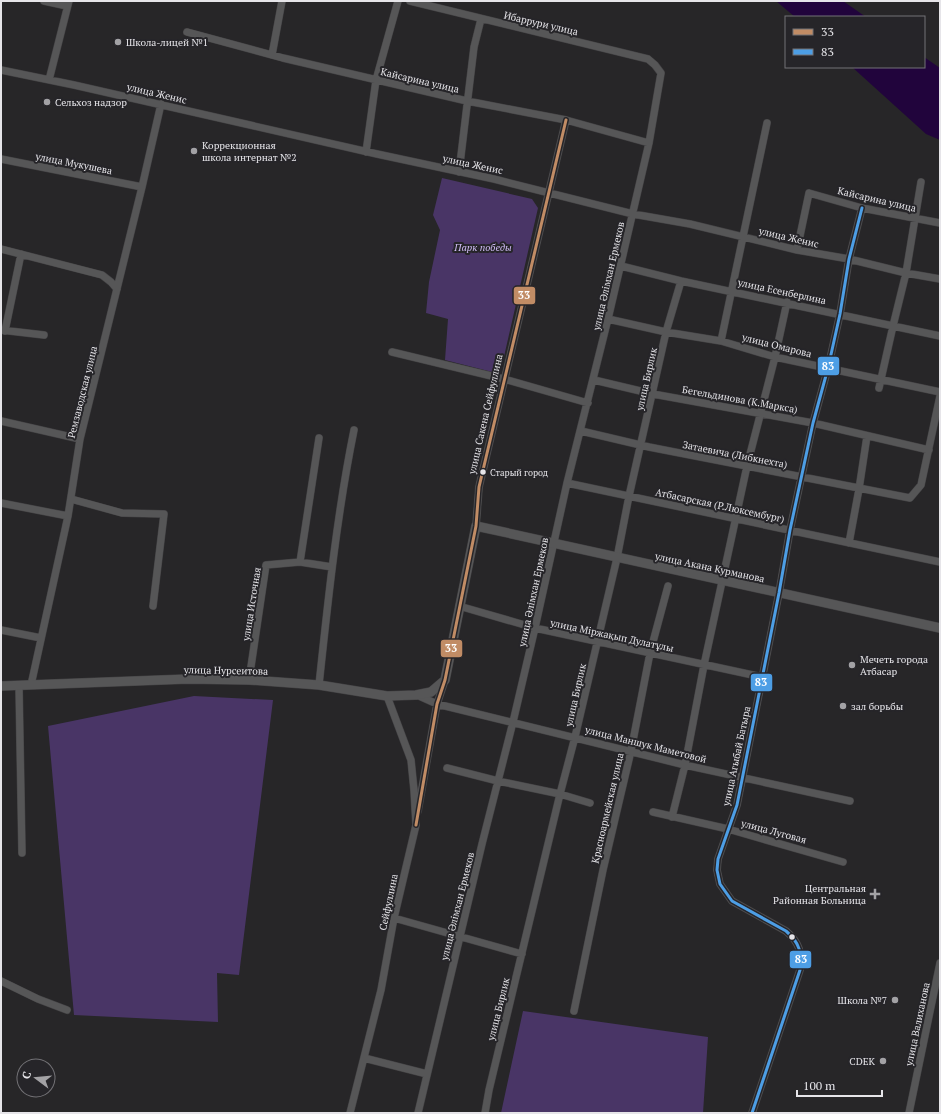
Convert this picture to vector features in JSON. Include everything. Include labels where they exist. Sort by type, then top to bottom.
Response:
[{"type":"main road","name":"улица Акана Курманова","points":[[476,526],[940,628]]},
{"type":"main road","name":"улица Сакена Сейфуллина","points":[[445,680],[476,526]]},
{"type":"main road","name":"улица Нурсеитова","points":[[1,686],[188,679],[249,680],[319,685],[387,696],[416,695],[431,692],[445,680]]},
{"type":"street","points":[[44,1],[68,4],[49,80]]},
{"type":"street","points":[[272,55],[282,1]]},
{"type":"street","points":[[366,152],[376,80],[398,1]]},
{"type":"street","name":"Ибаррури улица","points":[[410,1],[648,59],[661,73]]},
{"type":"street","points":[[459,172],[474,47],[481,19]]},
{"type":"street","name":"Кайсарина улица","points":[[187,32],[272,55],[376,80],[467,101],[566,120],[649,143]]},
{"type":"street","name":"улица Женис","points":[[1,70],[160,104],[366,152],[548,192],[633,214],[690,224],[797,250],[849,259],[906,273],[940,279]]},
{"type":"street","name":"улица Әлімхан Ермеков","points":[[418,1113],[513,722],[567,482],[594,380],[621,266],[649,143],[661,73]]},
{"type":"street","name":"Ремзаводская улица","points":[[30,685],[42,638],[68,516],[80,440],[142,187],[160,104]]},
{"type":"street","name":"улица Сакена Сейфуллина","points":[[476,526],[479,487],[566,120]]},
{"type":"street","points":[[721,341],[767,123]]},
{"type":"street","name":"улица Мукушева","points":[[1,159],[142,187]]},
{"type":"street","points":[[879,388],[892,326],[906,273],[921,182]]},
{"type":"street","name":"Кайсарина улица","points":[[797,250],[809,193],[862,208],[940,223]]},
{"type":"street","name":"улица Агыбай Батыра","points":[[752,1113],[800,970],[801,951],[792,936],[786,931],[732,901],[720,884],[717,870],[718,859],[737,805],[790,530],[813,423],[828,368],[840,314],[849,259],[862,208]]},
{"type":"street","points":[[1,249],[102,275],[117,289]]},
{"type":"street","points":[[21,254],[3,331],[44,335]]},
{"type":"street","name":"улица Есенберлина","points":[[621,266],[940,336]]},
{"type":"street","name":"улица Бирлик","points":[[485,1113],[489,1090],[560,794],[575,738],[617,558],[628,496],[641,446],[666,332],[681,280]]},
{"type":"street","points":[[672,816],[685,765],[704,665],[747,466],[775,357],[787,302]]},
{"type":"street","name":"улица Омарова","points":[[608,319],[666,332],[721,341],[775,357],[940,392]]},
{"type":"street","points":[[392,352],[504,379],[588,403]]},
{"type":"street","name":"Бегельдинова (К.Маркса)","points":[[594,380],[653,394],[813,423],[928,450]]},
{"type":"street","points":[[928,450],[940,396]]},
{"type":"street","points":[[1,421],[80,440]]},
{"type":"street","points":[[319,685],[332,568],[346,470],[354,430]]},
{"type":"street","name":"Затаевича (Либкнехта)","points":[[581,430],[641,446],[910,498],[921,485],[928,450]]},
{"type":"street","points":[[849,543],[867,436]]},
{"type":"street","points":[[300,562],[318,438]]},
{"type":"street","name":"Атбасарская (Р.Люксембург)","points":[[567,482],[940,562]]},
{"type":"street","points":[[71,499],[122,513],[164,514],[154,606]]},
{"type":"street","points":[[1,503],[68,516]]},
{"type":"street","name":"улица Источная","points":[[249,680],[266,565],[300,562],[332,568]]},
{"type":"street","name":"Красноармейская улица","points":[[574,1011],[603,870],[631,751],[650,653],[668,586]]},
{"type":"street","name":"улица Міржақып Дулатұлы","points":[[459,606],[535,628],[762,677]]},
{"type":"street","points":[[1,630],[42,638]]},
{"type":"street","name":"улица Сакена Сейфуллина","points":[[416,825],[437,704],[445,680]]},
{"type":"street","points":[[19,686],[22,853]]},
{"type":"street","name":"улица Маншук Маметовой","points":[[416,695],[437,704],[685,765],[850,801]]},
{"type":"street","name":"Сейфуллина","points":[[350,1113],[381,990],[394,918],[416,825],[411,760],[387,696]]},
{"type":"street","points":[[447,768],[498,781],[560,794],[590,804]]},
{"type":"street","name":"улица Луговая","points":[[653,812],[728,829],[843,862]]},
{"type":"street","points":[[394,918],[522,954]]},
{"type":"street","name":"улица Валиханова","points":[[909,1113],[940,962]]},
{"type":"street","points":[[1,981],[38,999],[67,1010]]},
{"type":"street","points":[[364,1058],[427,1074]]},
{"type":"green space","name":"Парк победы","points":[[442,178],[532,199],[538,208],[500,374],[445,360],[448,319],[426,313],[429,282],[440,230],[433,215]]},
{"type":"green space","points":[[194,696],[273,700],[239,975],[217,973],[218,1022],[74,1015],[48,726]]},
{"type":"green space","points":[[523,1011],[708,1037],[703,1113],[501,1113]]},
{"type":"shaded area","points":[[776,1],[843,1],[865,16],[794,16]]},
{"type":"shaded area","points":[[925,58],[940,68],[940,140],[926,134],[853,68],[925,68]]},
{"type":"transit line","name":"33","points":[[416,825],[437,704],[445,680],[476,526],[479,487],[566,120]]},
{"type":"transit line","name":"83","points":[[752,1113],[800,970],[801,958],[797,944],[791,935],[732,901],[720,884],[717,870],[718,859],[737,805],[790,530],[813,423],[828,368],[840,314],[849,259],[862,208]]},
{"type":"place","name":"Школа-лицей №1","points":[[118,42]]},
{"type":"place","name":"Сельхоз надзор","points":[[47,102]]},
{"type":"place","name":"Коррекционная школа интернат №2","points":[[194,151]]},
{"type":"place","name":"Старый город","points":[[483,472]]},
{"type":"place","name":"Мечеть города Атбасар","points":[[852,665]]},
{"type":"place","name":"зал борьбы","points":[[843,706]]},
{"type":"place","name":"Центральная Районная Больница","points":[[875,894]]},
{"type":"place","name":"Школа №7","points":[[895,1000]]},
{"type":"place","name":"CDEK","points":[[883,1061]]}]
